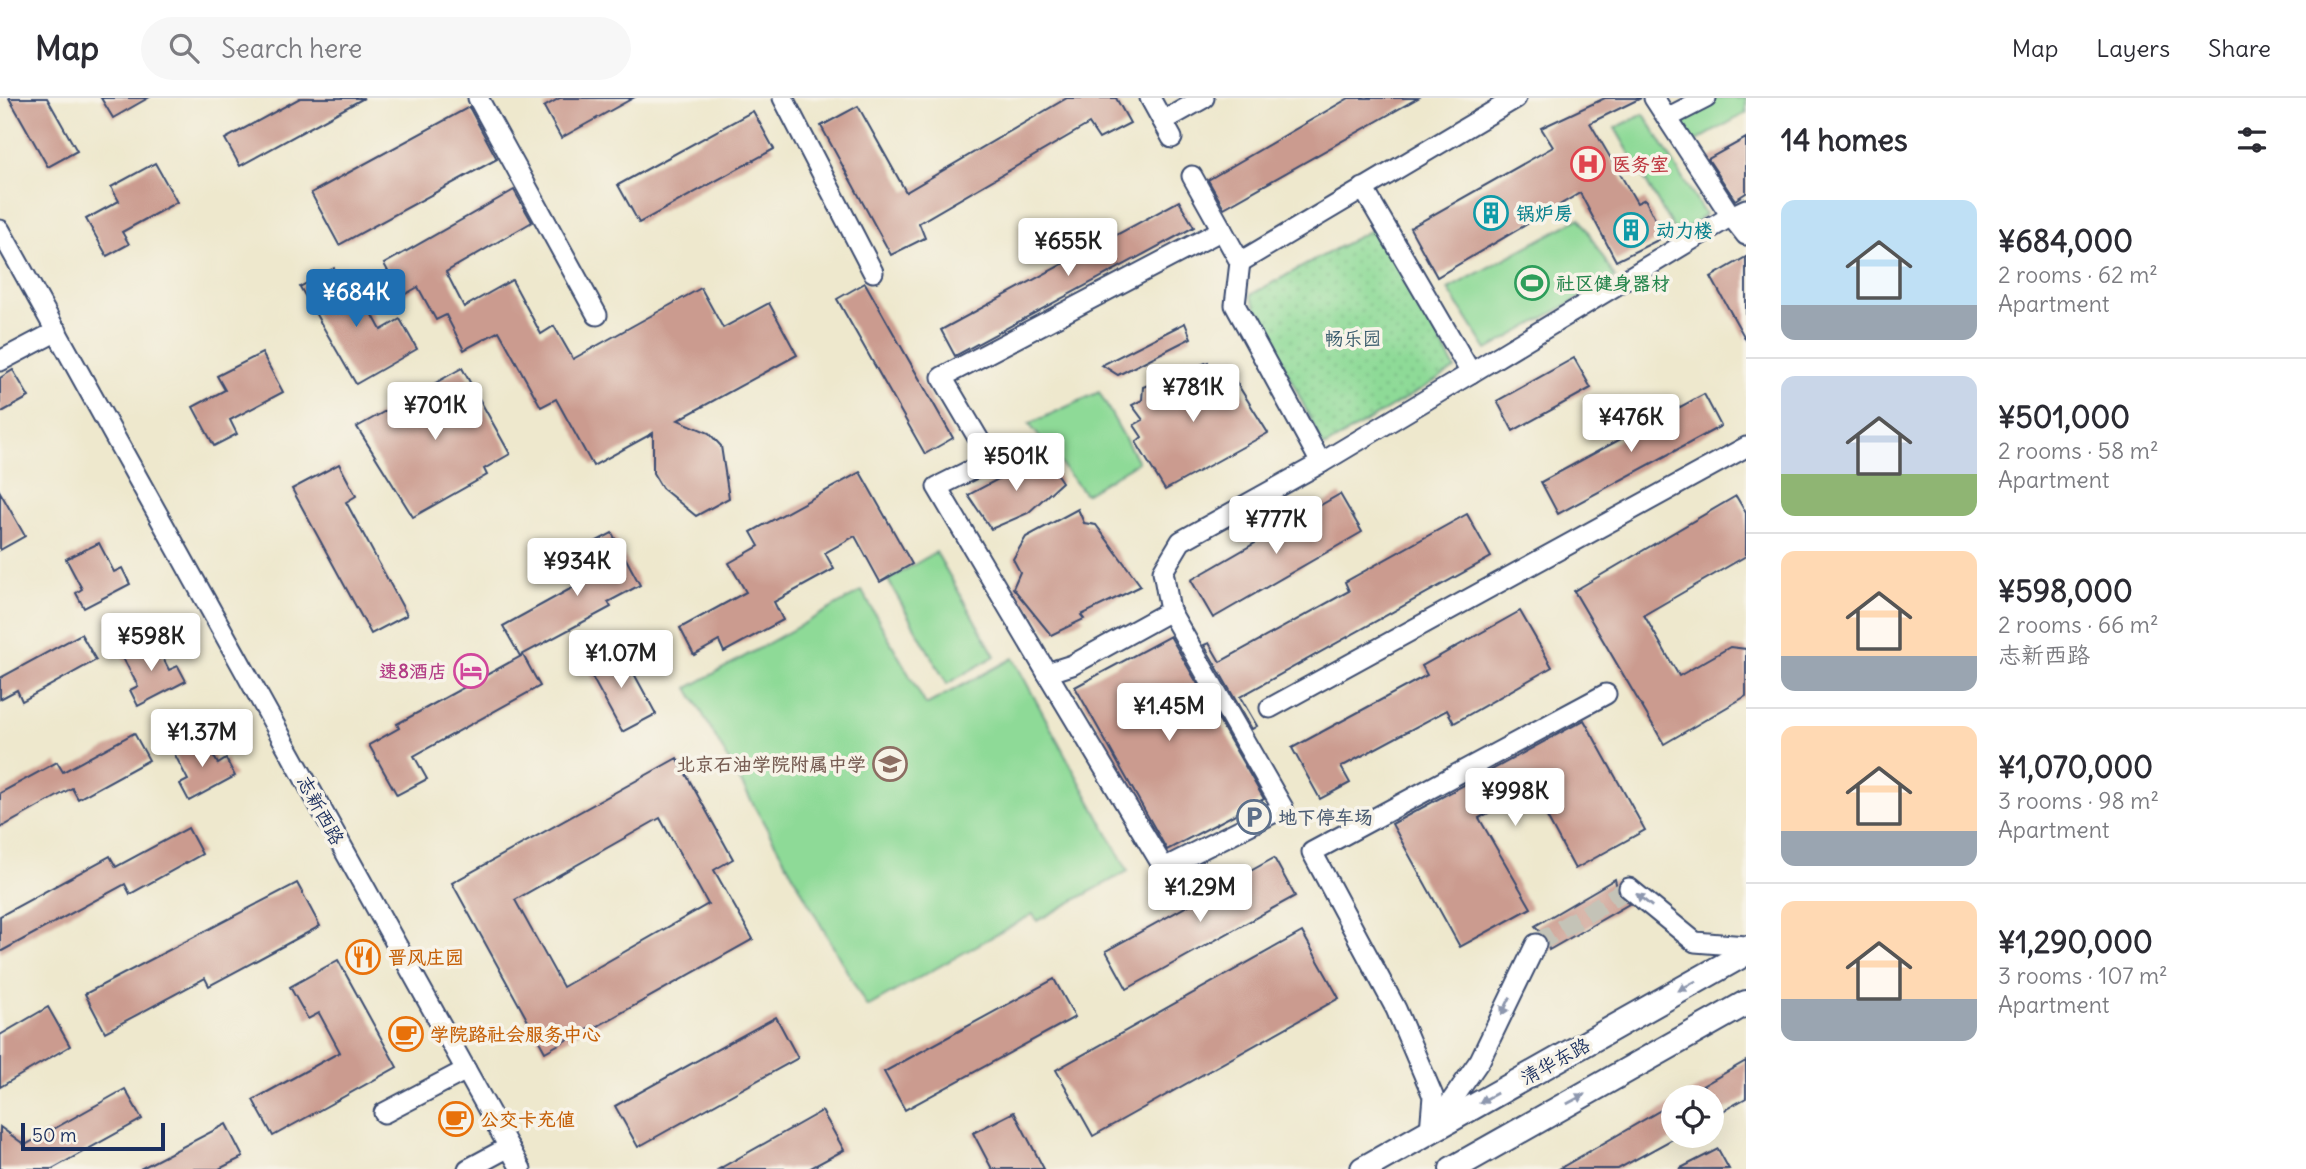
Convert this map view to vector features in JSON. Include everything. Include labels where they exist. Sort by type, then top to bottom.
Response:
[{"type":"main road","name":"清华东路","points":[[1363,1169],[1391,1162],[1430,1131],[1746,953]]},
{"type":"main road","points":[[1452,1169],[1746,1003]]},
{"type":"street","points":[[478,98],[597,315]]},
{"type":"street","points":[[783,98],[873,272]]},
{"type":"street","points":[[1150,98],[1168,130],[1204,98]]},
{"type":"street","points":[[1240,262],[1516,98]]},
{"type":"street","points":[[1654,98],[1739,212],[1746,235]]},
{"type":"street","points":[[1667,118],[1706,98]]},
{"type":"street","points":[[1192,176],[1240,262],[1235,305],[1321,463]]},
{"type":"street","points":[[1363,188],[1471,373]]},
{"type":"street","points":[[1222,230],[942,377],[991,460],[937,487],[1164,869],[1283,808],[1170,611],[1163,571],[1181,541],[1321,463],[1739,212]]},
{"type":"street","name":"志新西路","points":[[0,230],[521,1169]]},
{"type":"street","points":[[0,361],[57,331]]},
{"type":"street","points":[[1270,708],[1746,447]]},
{"type":"street","points":[[1047,673],[1072,665],[1170,611]]},
{"type":"street","points":[[1430,1131],[1433,1096],[1396,1009],[1312,852],[1606,694]]},
{"type":"street","points":[[1629,888],[1695,942],[1746,946]]},
{"type":"street","points":[[1430,1131],[1480,1060],[1536,944]]},
{"type":"street","points":[[384,1112],[466,1070]]},
{"type":"street","points":[[468,1169],[509,1147]]},
{"type":"green space","points":[[1714,98],[1746,98],[1746,113],[1691,144],[1680,118]]},
{"type":"green space","points":[[1644,114],[1705,215],[1677,235],[1615,128]]},
{"type":"green space","name":"社区健身器材","points":[[1580,218],[1615,278],[1487,350],[1448,289]]},
{"type":"green space","name":"畅乐园","points":[[1378,226],[1455,369],[1324,447],[1250,295]]},
{"type":"green space","points":[[1099,392],[1138,462],[1085,494],[1029,424]]},
{"type":"green space","points":[[936,552],[995,656],[947,684],[888,580]]},
{"type":"green space","points":[[862,591],[926,705],[1013,658],[1128,871],[1037,921],[1033,914],[867,1007],[688,688]]},
{"type":"building","points":[[9,98],[47,98],[77,151],[48,167]]},
{"type":"building","points":[[101,98],[148,98],[113,118]]},
{"type":"building","points":[[300,98],[364,98],[240,166],[225,139]]},
{"type":"building","points":[[560,98],[633,98],[561,138],[544,107]]},
{"type":"building","points":[[1067,98],[1116,98],[1130,123],[1099,139],[1089,124],[919,223],[925,238],[891,255],[821,126],[858,106],[906,192]]},
{"type":"building","points":[[1349,98],[1418,98],[1224,208],[1208,180]]},
{"type":"building","points":[[1605,98],[1641,98],[1590,123],[1637,203],[1645,199],[1664,237],[1616,261],[1580,193],[1437,277],[1410,228],[1553,147],[1541,128]]},
{"type":"building","points":[[469,107],[497,159],[339,245],[311,193]]},
{"type":"building","points":[[753,111],[774,149],[639,223],[618,185]]},
{"type":"building","points":[[1746,138],[1746,193],[1735,200],[1708,159]]},
{"type":"building","points":[[155,163],[177,202],[122,232],[129,244],[107,256],[86,219],[119,201],[111,187]]},
{"type":"building","points":[[514,190],[532,222],[446,272],[464,307],[512,280],[541,334],[554,326],[573,359],[701,288],[723,328],[769,303],[797,355],[678,420],[709,433],[721,446],[729,498],[696,516],[662,488],[653,473],[653,433],[593,466],[556,399],[541,407],[499,331],[464,350],[446,315],[436,320],[418,287],[402,296],[384,264]]},
{"type":"building","points":[[1179,201],[1194,227],[955,356],[941,330]]},
{"type":"building","points":[[1746,257],[1746,340],[1711,277]]},
{"type":"building","points":[[334,268],[358,309],[367,304],[381,330],[400,319],[417,349],[356,384],[300,287]]},
{"type":"building","points":[[865,283],[953,438],[925,454],[837,299]]},
{"type":"building","points":[[1185,323],[1191,338],[1118,375],[1102,365]]},
{"type":"building","points":[[262,353],[283,392],[230,420],[237,434],[214,446],[193,407],[225,390],[217,376]]},
{"type":"building","points":[[1574,358],[1591,388],[1513,431],[1497,401]]},
{"type":"building","points":[[1208,362],[1213,385],[1233,377],[1268,433],[1165,490],[1136,442],[1142,437],[1134,425],[1143,420],[1132,405],[1142,400],[1143,387]]},
{"type":"building","points":[[462,368],[510,454],[484,469],[487,475],[413,517],[357,427]]},
{"type":"building","points":[[13,370],[29,397],[0,413],[0,378]]},
{"type":"building","points":[[1704,394],[1721,426],[1558,514],[1541,482]]},
{"type":"building","points":[[1044,455],[1062,482],[1028,513],[991,529],[968,495]]},
{"type":"building","points":[[339,464],[356,496],[346,502],[407,615],[371,634],[292,489]]},
{"type":"building","points":[[860,472],[912,564],[880,582],[855,536],[825,553],[834,569],[774,602],[783,620],[724,652],[719,641],[694,655],[680,628],[746,592],[729,563],[759,546],[751,532]]},
{"type":"building","points":[[0,492],[25,536],[0,550]]},
{"type":"building","points":[[1340,494],[1362,532],[1213,618],[1191,580]]},
{"type":"building","points":[[1736,496],[1746,513],[1746,556],[1644,615],[1679,676],[1730,647],[1746,649],[1746,696],[1664,744],[1574,591]]},
{"type":"building","points":[[1078,509],[1084,523],[1096,525],[1141,586],[1081,615],[1084,619],[1051,635],[1013,588],[1020,572],[1013,559],[1026,537]]},
{"type":"building","points":[[1467,514],[1491,557],[1240,697],[1257,726],[1252,729],[1204,645],[1209,643],[1220,662],[1349,591],[1345,582]]},
{"type":"building","points":[[612,533],[640,585],[608,602],[611,607],[520,656],[503,626],[592,577],[578,551]]},
{"type":"building","points":[[99,543],[114,572],[122,568],[130,584],[84,608],[76,593],[82,589],[66,559]]},
{"type":"building","points":[[1520,611],[1552,667],[1454,723],[1447,710],[1341,767],[1350,783],[1320,799],[1292,748],[1427,675],[1422,666]]},
{"type":"building","points":[[81,634],[96,660],[22,701],[17,690],[0,699],[0,678]]},
{"type":"building","points":[[1170,636],[1264,799],[1167,850],[1075,687]]},
{"type":"building","points":[[154,640],[169,670],[178,666],[186,681],[138,706],[130,690],[138,686],[122,656]]},
{"type":"building","points":[[620,648],[656,714],[622,732],[586,666]]},
{"type":"building","points":[[523,655],[540,686],[414,756],[427,779],[397,795],[369,745],[399,728],[397,724]]},
{"type":"building","points":[[1584,720],[1645,830],[1575,869],[1532,789],[1479,818],[1531,908],[1460,947],[1392,824]]},
{"type":"building","points":[[134,733],[149,760],[78,799],[72,788],[0,828],[0,793],[57,762],[63,772]]},
{"type":"building","points":[[204,738],[218,764],[226,759],[235,776],[189,801],[180,784],[188,780],[174,753]]},
{"type":"building","points":[[677,758],[733,859],[714,870],[753,939],[589,1031],[588,1028],[545,1052],[452,883]],"holes":[[[660,818],[708,904],[563,987],[515,900]]]},
{"type":"building","points":[[188,828],[202,854],[130,894],[125,884],[0,952],[0,916],[110,856],[116,867]]},
{"type":"building","points":[[1274,858],[1295,896],[1127,989],[1106,951]]},
{"type":"building","points":[[1615,879],[1618,893],[1629,904],[1549,950],[1546,938],[1535,926]]},
{"type":"building","points":[[297,883],[320,926],[209,986],[205,978],[105,1032],[85,994]]},
{"type":"building","points":[[1302,932],[1339,998],[1093,1136],[1056,1070]]},
{"type":"building","points":[[338,960],[397,1067],[273,1136],[253,1100],[340,1052],[319,1013],[308,1019],[290,987]]},
{"type":"building","points":[[1054,979],[1075,1017],[905,1110],[884,1072]]},
{"type":"building","points":[[48,1007],[70,1046],[0,1087],[0,1035]]},
{"type":"building","points":[[776,1017],[798,1058],[638,1147],[615,1106]]},
{"type":"building","points":[[1746,1061],[1746,1098],[1724,1110],[1724,1085],[1704,1085]]},
{"type":"building","points":[[125,1089],[142,1119],[52,1169],[0,1169],[0,1127],[25,1145]]},
{"type":"building","points":[[1661,1110],[1661,1146],[1618,1169],[1559,1169]]},
{"type":"building","points":[[822,1111],[844,1150],[809,1169],[719,1169]]},
{"type":"building","points":[[1014,1112],[1044,1169],[992,1169],[973,1133]]},
{"type":"building","points":[[226,1124],[243,1157],[219,1169],[140,1169]]},
{"type":"building","points":[[1718,1149],[1729,1169],[1679,1169]]},
{"type":"tunnel","points":[[1536,944],[1629,888]]},
{"type":"place","name":"医务室","points":[[1588,164]]},
{"type":"place","name":"锅炉房","points":[[1491,213]]},
{"type":"place","name":"动力楼","points":[[1631,230]]},
{"type":"place","name":"社区健身器材","points":[[1532,283]]},
{"type":"place","name":"速8酒店","points":[[471,671]]},
{"type":"place","name":"北京石油学院附属中学","points":[[890,764]]},
{"type":"place","name":"地下停车场","points":[[1254,817]]},
{"type":"place","name":"晋风庄园","points":[[363,957]]},
{"type":"place","name":"学院路社会服务中心","points":[[406,1034]]},
{"type":"place","name":"公交卡充值","points":[[456,1119]]}]
